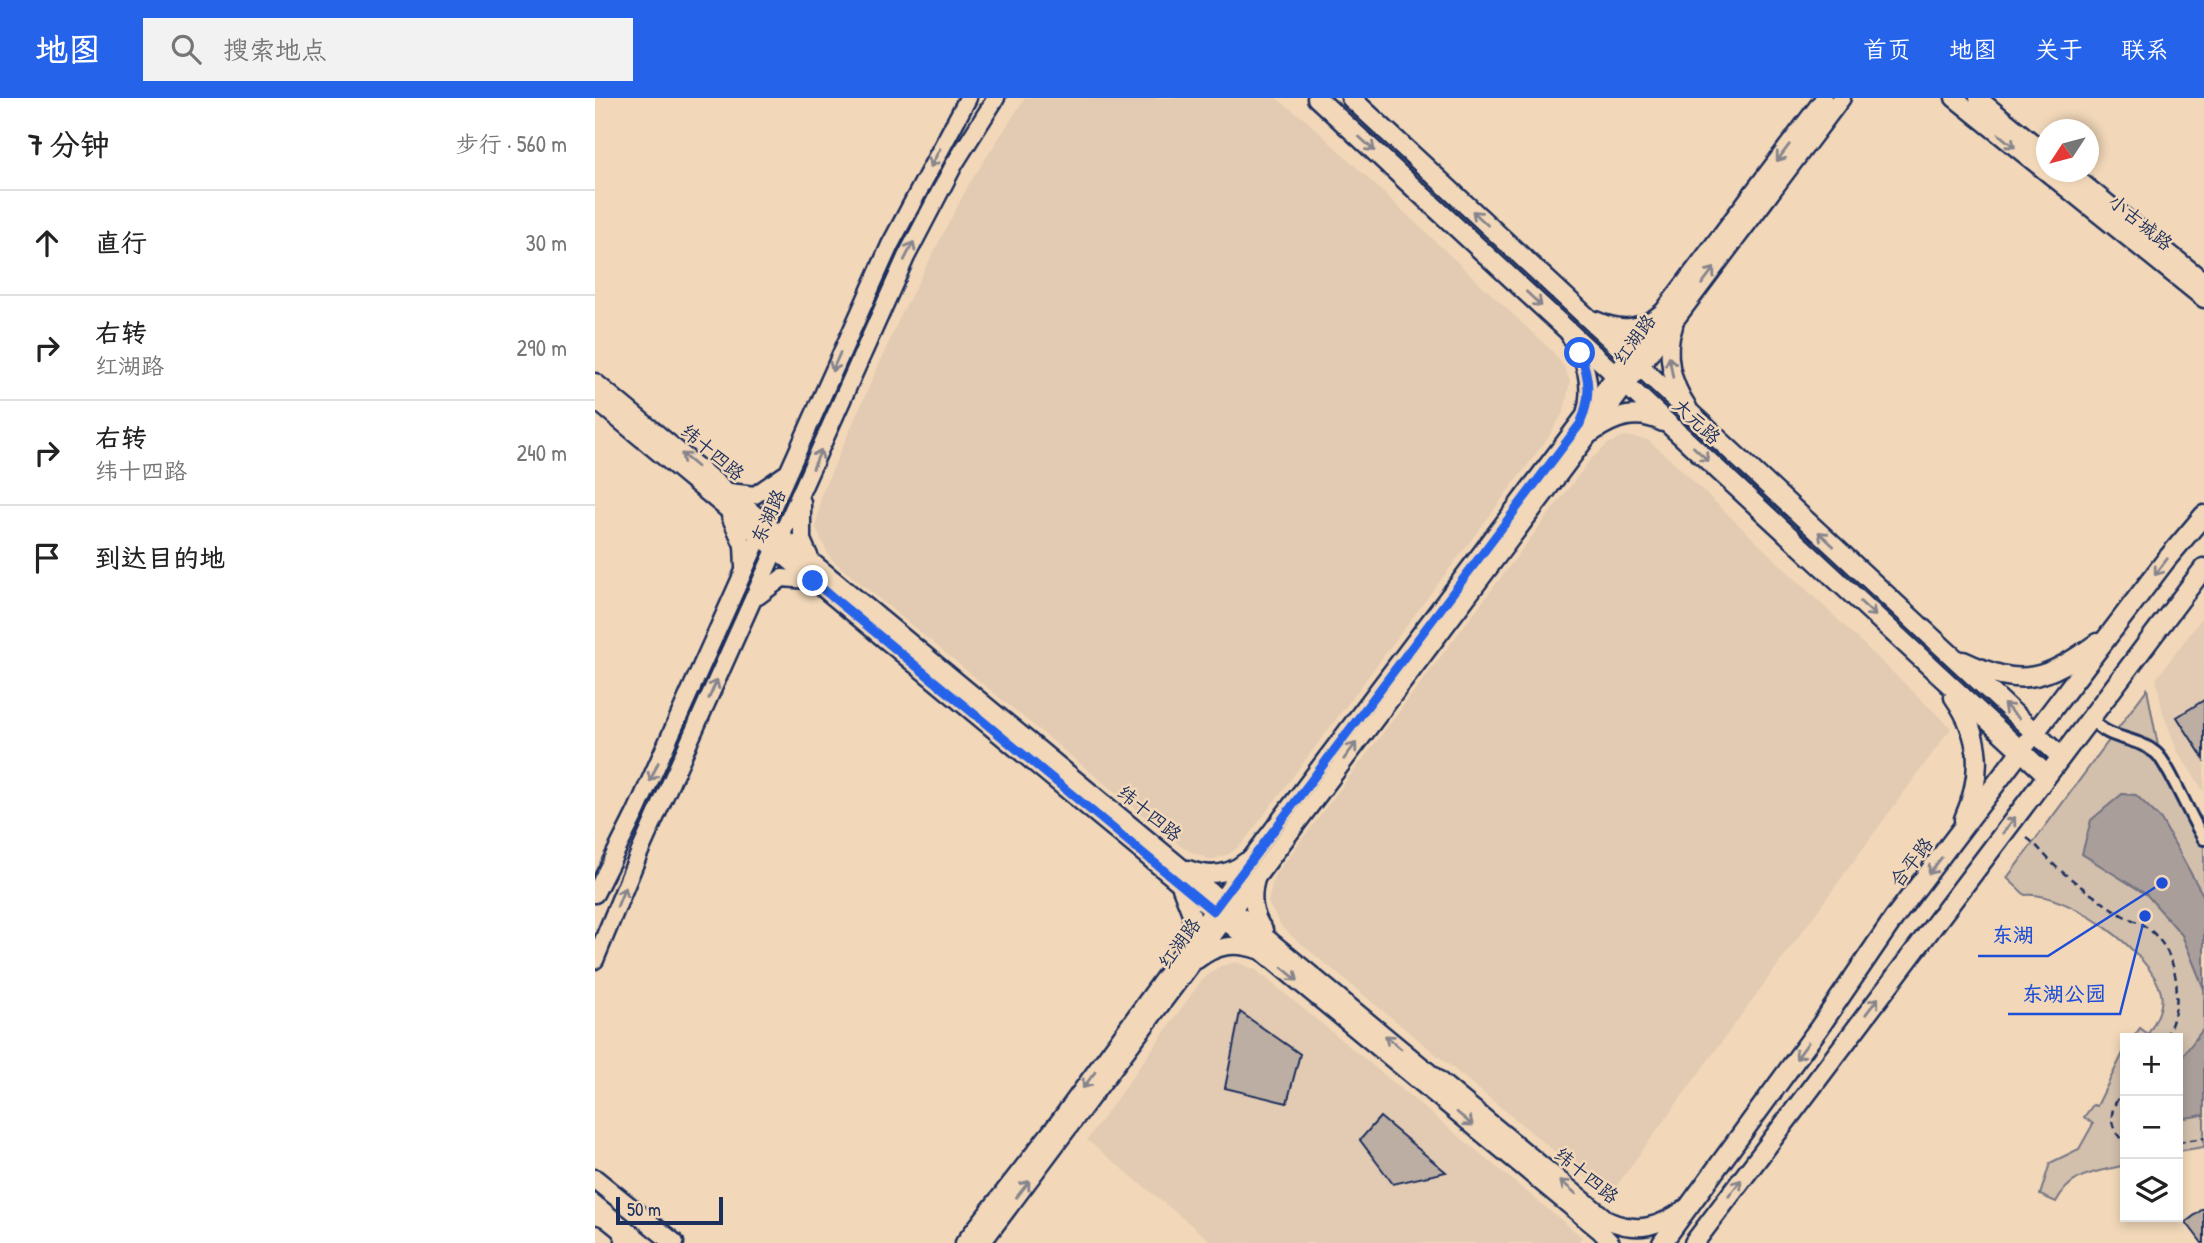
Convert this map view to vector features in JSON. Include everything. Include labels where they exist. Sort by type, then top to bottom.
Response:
[{"type":"main road","name":"东湖路","points":[[595,894],[636,812],[890,245],[968,98]]},
{"type":"main road","name":"东湖路","points":[[595,960],[906,257],[955,163],[996,98]]},
{"type":"main road","name":"大元路","points":[[1317,98],[2047,775]]},
{"type":"main road","name":"大元路","points":[[1351,98],[2061,757]]},
{"type":"main road","name":"红湖路","points":[[1671,314],[1824,98]]},
{"type":"main road","name":"红湖路","points":[[982,1243],[1070,1129],[1185,971],[1222,909],[1258,860],[1671,314],[1842,98]]},
{"type":"main road","name":"小古城路","points":[[1954,98],[2204,299]]},
{"type":"main road","points":[[1978,98],[2036,145]]},
{"type":"main road","name":"小古城路","points":[[2081,182],[2204,281]]},
{"type":"main road","points":[[1582,313],[1608,327],[1624,329],[1637,329],[1671,314],[1669,358],[1677,388],[1693,415]]},
{"type":"main road","points":[[1563,325],[1587,371],[1589,400],[1586,428],[1634,414],[1671,426]]},
{"type":"main road","name":"纬十四路","points":[[595,382],[779,544],[1267,946],[1609,1221],[1643,1229],[1662,1223],[1690,1205]]},
{"type":"main road","name":"纬十四路","points":[[595,400],[723,496]]},
{"type":"main road","points":[[743,572],[740,534],[723,496],[755,495],[775,484],[792,465]]},
{"type":"main road","points":[[752,603],[782,578],[803,578],[816,574],[802,540],[800,515],[804,488]]},
{"type":"main road","name":"合平路","points":[[1662,1243],[1894,918],[2204,514]]},
{"type":"main road","points":[[1695,1243],[2204,568]]},
{"type":"main road","points":[[1950,654],[1995,675],[2036,678],[2057,670],[2111,633]]},
{"type":"main road","points":[[1936,672],[1957,702],[1977,741],[1976,787],[1955,839]]},
{"type":"main road","points":[[1184,951],[1192,916],[1175,870],[1203,874],[1230,872],[1258,860]]},
{"type":"main road","points":[[1185,971],[1219,947],[1267,946],[1254,909],[1252,893],[1258,860]]},
{"type":"main road","name":"红湖路","points":[[964,1243],[1184,951],[1222,909]]},
{"type":"main road","name":"纬十四路","points":[[1267,946],[1611,1243]]},
{"type":"main road","points":[[595,1179],[674,1243]]},
{"type":"main road","points":[[595,1235],[605,1243]]},
{"type":"street","points":[[2090,718],[2107,734],[2138,743],[2157,754],[2204,839]]},
{"type":"path","points":[[2027,838],[2059,870],[2120,914],[2147,928],[2162,944],[2172,962],[2178,994],[2177,1009],[2167,1033]]},
{"type":"path","points":[[2120,1096],[2112,1108],[2111,1123],[2120,1139]]},
{"type":"path","points":[[2183,1141],[2204,1138]]},
{"type":"shaded area","points":[[1025,98],[1276,98],[1306,120],[1553,352],[1565,368],[1570,382],[1564,411],[1548,438],[1242,844],[1229,854],[1211,860],[1183,848],[844,570],[830,558],[816,528],[821,495],[900,317],[969,184]]},
{"type":"shaded area","points":[[1625,436],[1648,440],[1670,459],[1951,728],[1609,1196],[1294,938],[1282,927],[1268,903],[1274,876],[1590,460],[1608,444]]},
{"type":"shaded area","points":[[2204,615],[2204,792],[2178,752],[2163,713],[2156,679]]},
{"type":"shaded area","points":[[2147,689],[2158,746],[2170,760],[2193,810],[2204,820],[2204,1147],[2183,1150],[2183,1033],[2148,1033],[2162,998],[2154,977],[2142,960],[2125,943],[2084,913],[2042,896],[2025,895],[2007,878]]},
{"type":"shaded area","points":[[2122,794],[2136,795],[2161,819],[2204,897],[2204,989],[2182,935],[2147,895],[2082,854],[2091,820]]},
{"type":"shaded area","points":[[1236,962],[1256,970],[1582,1237],[1577,1243],[1213,1243],[1087,1140],[1201,981],[1218,967]]},
{"type":"shaded area","points":[[2204,1028],[2204,1115],[2183,1118],[2183,1055]]},
{"type":"shaded area","points":[[2120,1059],[2120,1166],[2077,1179],[2062,1192],[2056,1202],[2040,1195],[2050,1163],[2079,1149],[2093,1124],[2084,1117],[2093,1105],[2097,1106]]},
{"type":"building","points":[[2204,700],[2204,759],[2177,717]]},
{"type":"building","points":[[1240,1012],[1300,1054],[1287,1103],[1225,1088]]},
{"type":"building","points":[[1380,1117],[1446,1172],[1393,1184],[1360,1140]]},
{"type":"building","points":[[2204,1208],[2204,1243],[2202,1243],[2186,1222]]},
{"type":"place","name":"东湖","points":[[2162,883]]},
{"type":"place","name":"东湖公园","points":[[2145,916]]},
{"type":"route","points":[[813,581],[1213,911],[1580,424],[1589,400],[1589,384],[1580,353]]}]
